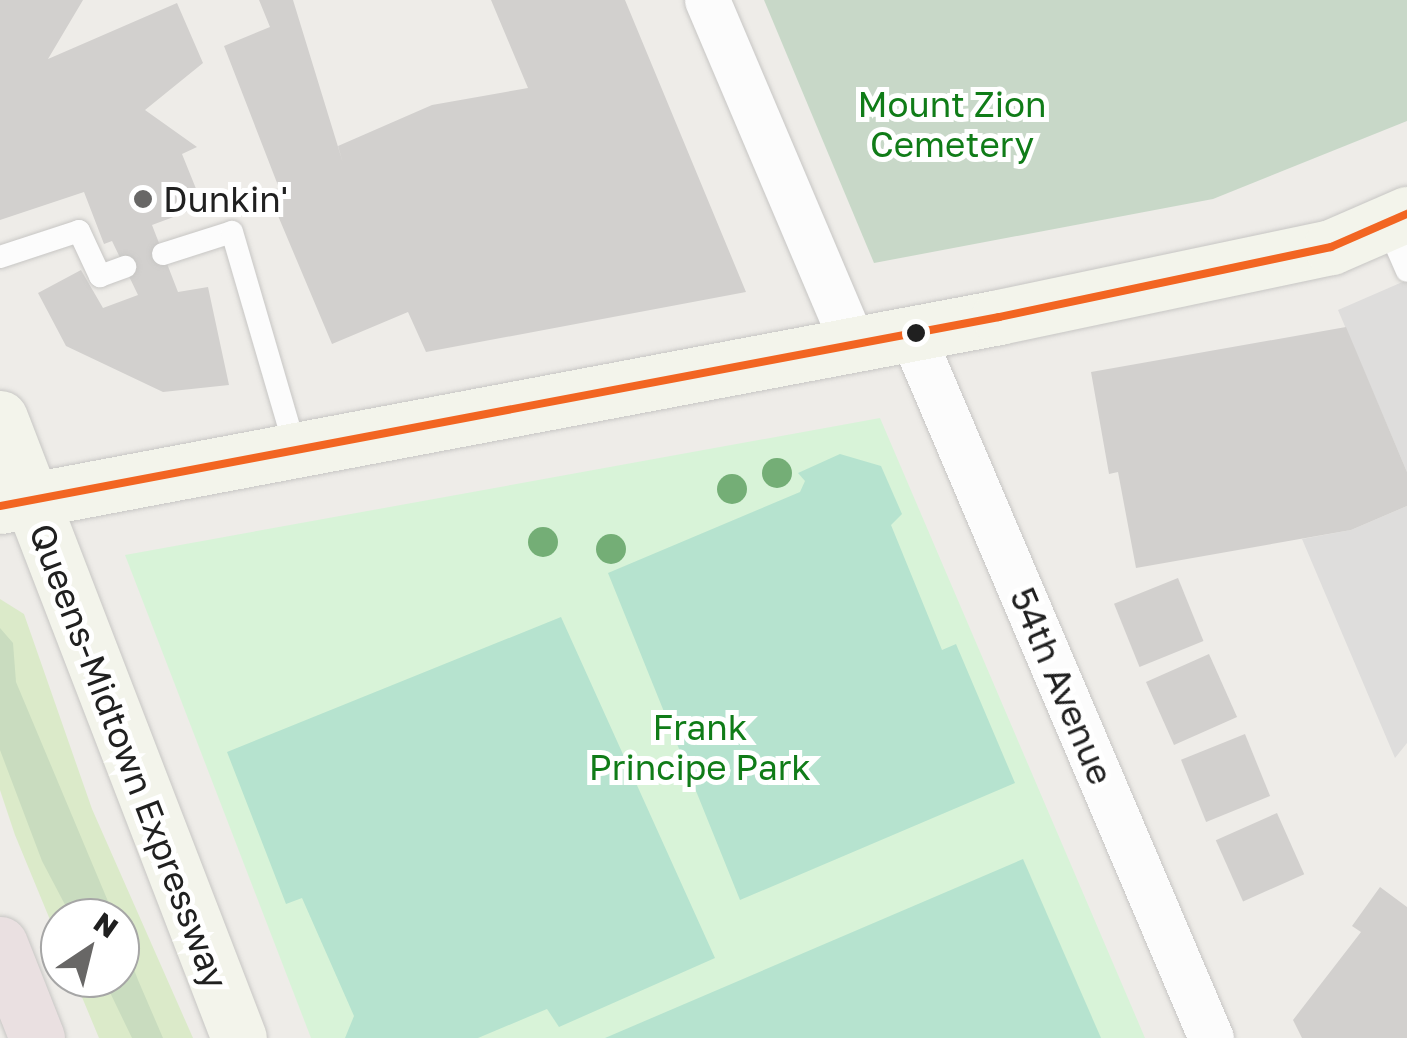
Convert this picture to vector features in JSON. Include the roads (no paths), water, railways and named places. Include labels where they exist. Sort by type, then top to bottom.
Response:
[{"type":"highway","points":[[0,944],[37,1038]]},
{"type":"street","points":[[707,0],[854,346]]},
{"type":"street","points":[[15,503],[912,335],[1400,236]]},
{"type":"street","name":"54th Avenue","points":[[912,335],[1211,1038]]},
{"type":"street","name":"Queens-Midtown Expressway","points":[[0,418],[15,503],[239,1038]]},
{"type":"lane","points":[[0,257],[79,231],[100,276],[124,267]]},
{"type":"lane","points":[[163,254],[232,232],[296,450]]},
{"type":"place","name":"Dunkin'","points":[[143,199]]},
{"type":"park label","name":"Mount Zion Cemetery","points":[[952,124]]},
{"type":"park label","name":"Frank Principe Park","points":[[700,747]]}]
